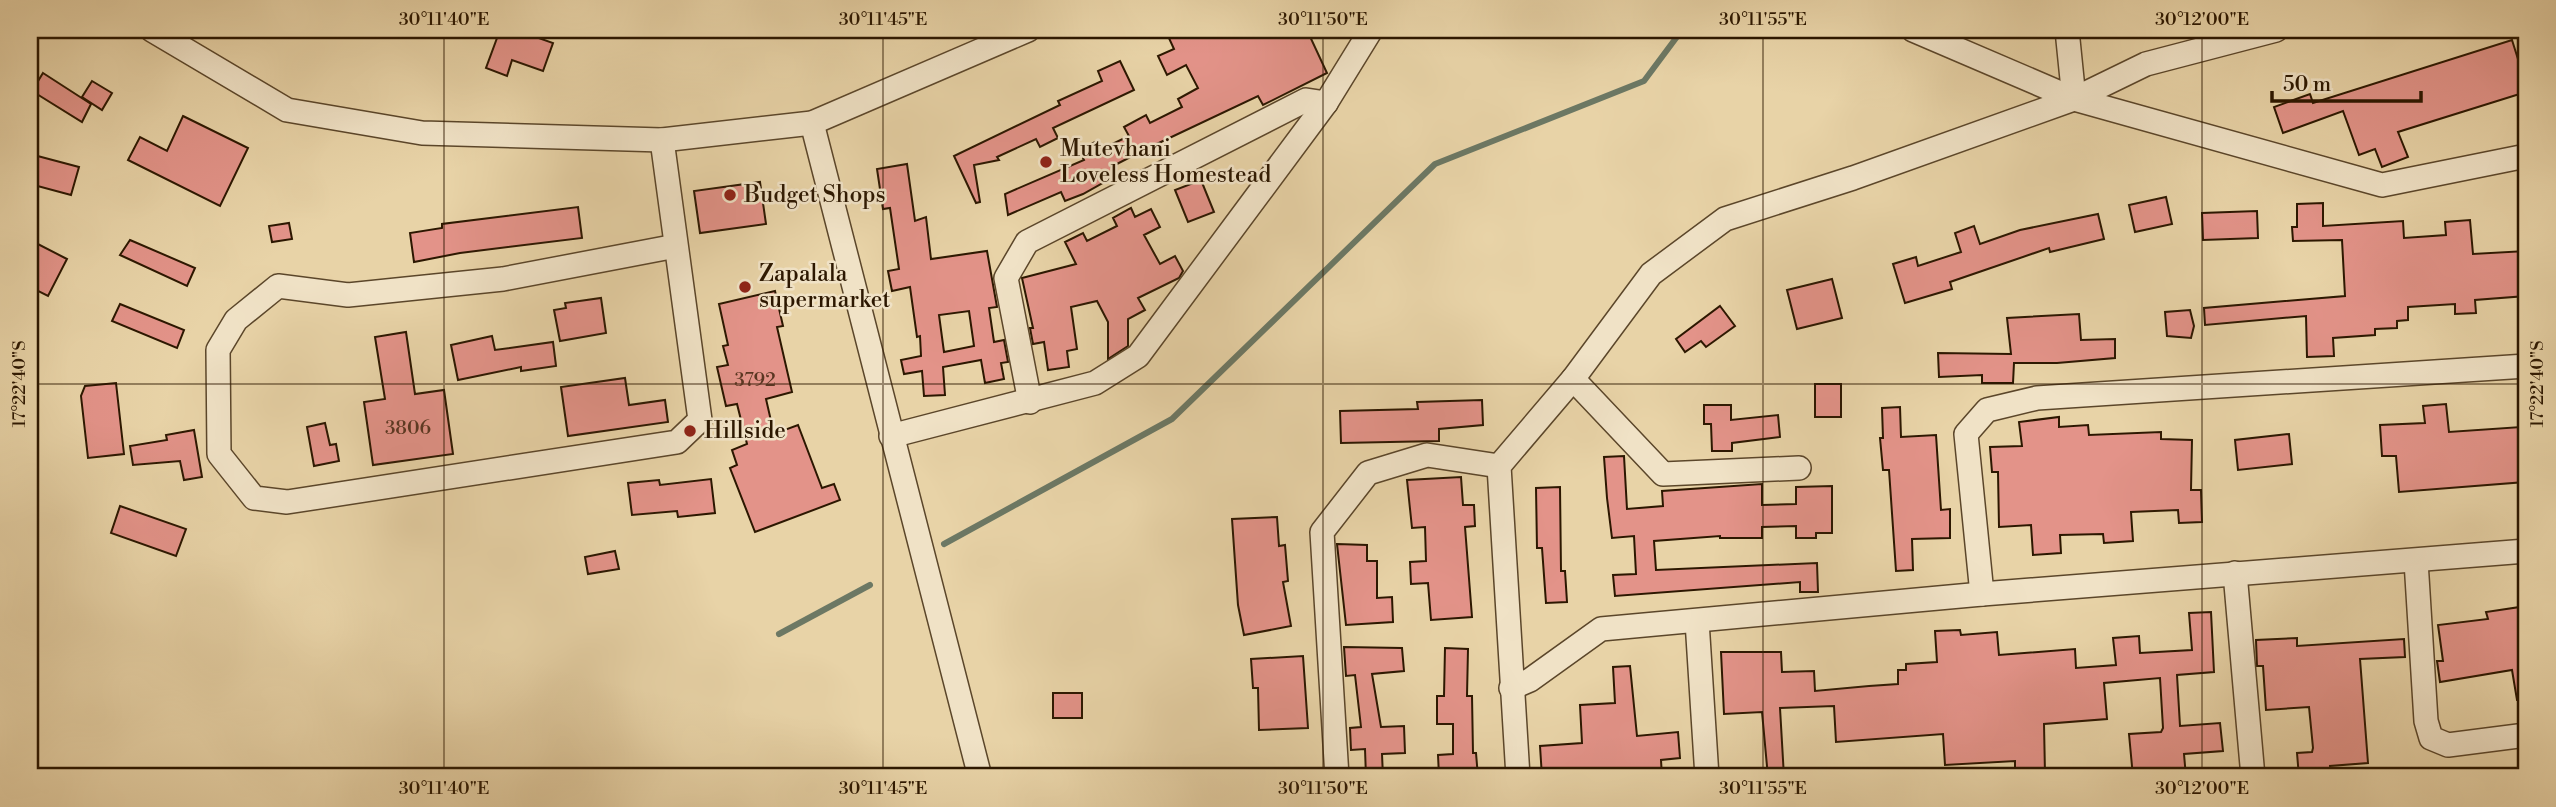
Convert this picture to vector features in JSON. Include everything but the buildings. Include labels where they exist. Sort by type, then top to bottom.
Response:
[{"type":"street","points":[[152,30],[286,110],[422,133],[662,140],[812,123],[1028,30]]},
{"type":"street","points":[[891,436],[1095,383],[1138,356],[1326,103],[1371,30]]},
{"type":"street","points":[[1913,30],[2074,99],[2382,185],[2526,156]]},
{"type":"street","points":[[2067,30],[2074,99]]},
{"type":"street","points":[[1518,777],[1499,466],[1573,379],[1651,274],[1725,219],[2074,99],[2146,64],[2276,30]]},
{"type":"street","points":[[1030,402],[1006,278],[1027,242],[1306,100],[1326,103]]},
{"type":"street","points":[[812,123],[980,777]]},
{"type":"street","points":[[662,140],[700,421],[677,442],[287,502],[254,498],[219,454],[218,350],[236,320],[278,286],[348,295],[490,281],[676,246]]},
{"type":"street","points":[[1982,594],[1966,434],[1987,410],[2036,398],[2526,366]]},
{"type":"street","points":[[1573,379],[1663,474],[1800,468]]},
{"type":"street","points":[[1337,777],[1322,532],[1368,472],[1427,455],[1499,466]]},
{"type":"street","points":[[1511,688],[1530,680],[1601,629],[1982,594],[2526,551]]},
{"type":"street","points":[[2416,561],[2426,721],[2431,738],[2448,745],[2526,735]]},
{"type":"street","points":[[2235,573],[2253,777]]},
{"type":"street","points":[[1697,621],[1707,777]]},
{"type":"waterway","points":[[944,544],[1172,419],[1435,164],[1644,81],[1682,30]]},
{"type":"waterway","points":[[779,634],[870,585]]},
{"type":"place","name":"Mutevhani Loveless Homestead","points":[[1046,162]]},
{"type":"place","name":"Budget Shops","points":[[730,195]]},
{"type":"place","name":"Zapalala supermarket","points":[[745,287]]},
{"type":"place","name":"Hillside","points":[[690,431]]}]
